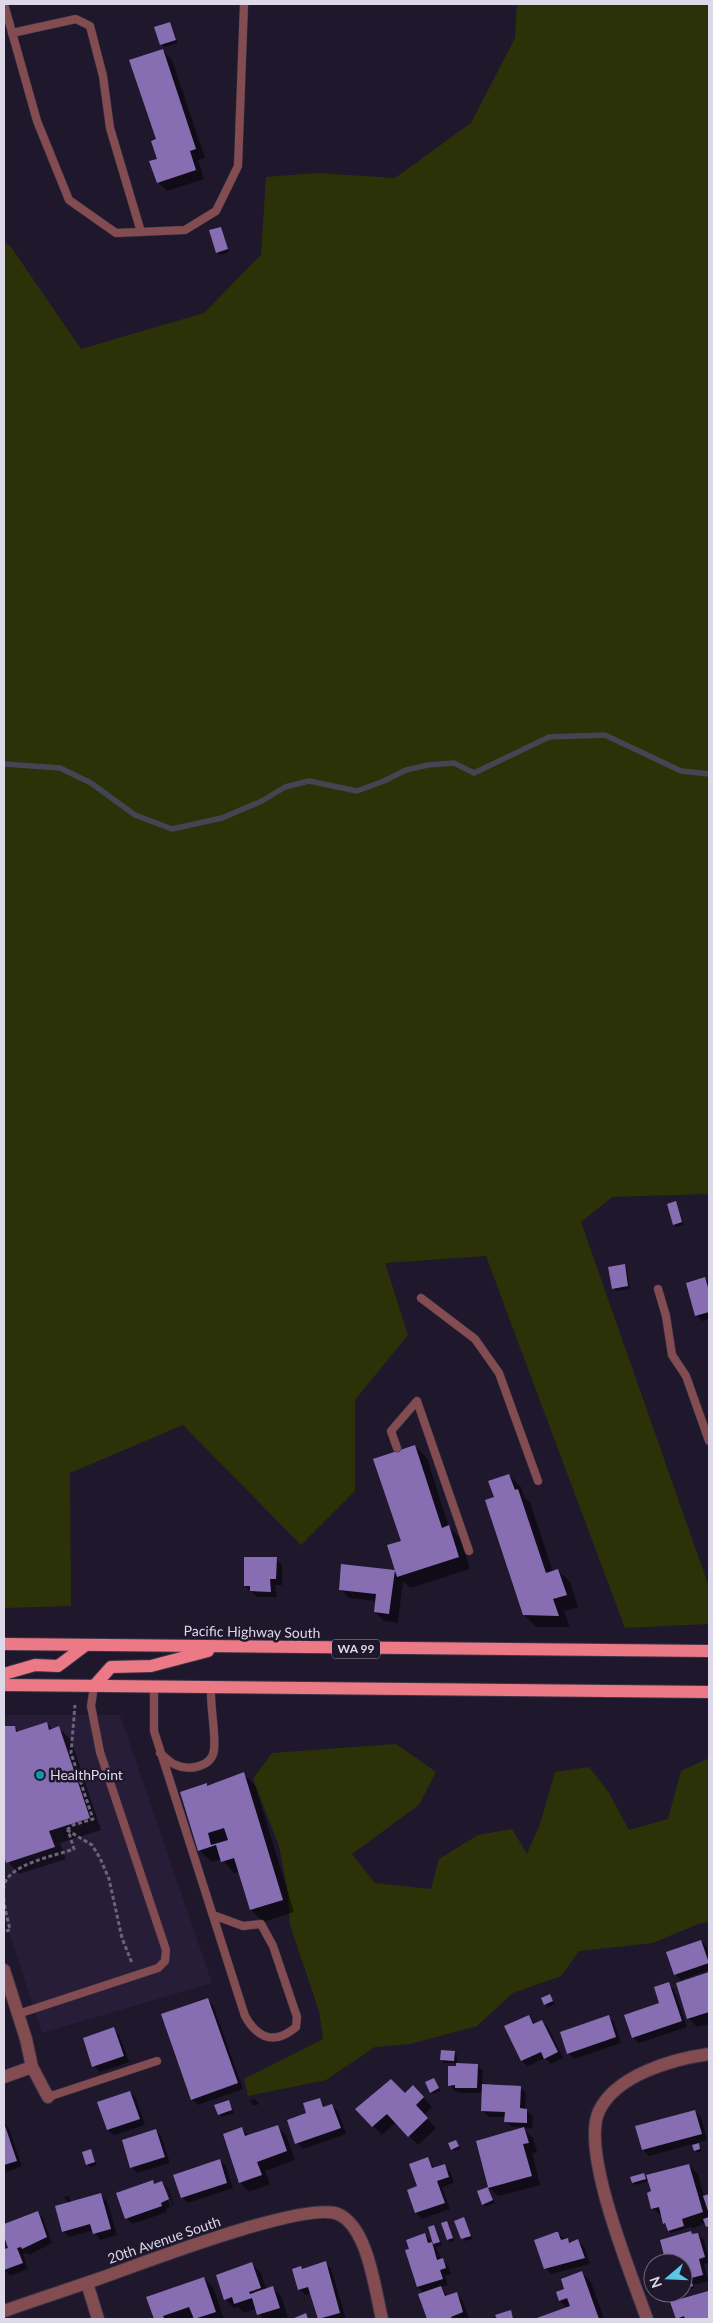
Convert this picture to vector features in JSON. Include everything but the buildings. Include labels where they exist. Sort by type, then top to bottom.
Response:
[{"type":"main road","name":"Pacific Highway South","points":[[4,1644],[709,1651]]},
{"type":"main road","points":[[4,1674],[35,1665],[58,1666],[86,1645]]},
{"type":"main road","points":[[94,1686],[111,1667],[151,1666],[222,1647]]},
{"type":"main road","points":[[4,1685],[709,1692]]},
{"type":"street","points":[[4,1970],[32,2068],[48,2097]]},
{"type":"street","points":[[647,2319],[602,2182],[596,2147],[595,2126],[598,2112],[609,2096],[636,2077],[673,2062],[709,2054]]},
{"type":"street","points":[[4,2078],[32,2068]]},
{"type":"street","name":"20th Avenue South","points":[[4,2310],[262,2223],[321,2212],[337,2213],[355,2228],[364,2246],[382,2319]]},
{"type":"street","points":[[86,2283],[98,2319]]},
{"type":"lane","points":[[4,4],[37,121],[69,200],[116,233],[185,230],[216,211],[238,166],[244,4]]},
{"type":"lane","points":[[12,33],[76,19],[90,26],[103,76],[110,128],[141,232]]},
{"type":"lane","points":[[658,1289],[666,1316],[672,1355],[686,1376],[709,1441]]},
{"type":"lane","points":[[421,1298],[475,1339],[499,1372],[538,1481]]},
{"type":"lane","points":[[396,1448],[391,1430],[417,1401],[469,1551]]},
{"type":"lane","points":[[18,2014],[158,1968],[165,1961],[166,1950],[100,1752],[91,1706],[94,1686]]},
{"type":"lane","points":[[154,1687],[154,1731],[160,1753],[248,2023],[256,2032],[266,2038],[276,2038],[292,2031],[296,2028],[297,2017],[273,1946],[261,1924],[242,1926],[213,1915]]},
{"type":"lane","points":[[160,1753],[175,1765],[192,1768],[206,1763],[214,1752],[211,1687]]},
{"type":"lane","points":[[48,2097],[157,2060]]},
{"type":"path","points":[[67,1830],[73,1825],[93,1818],[71,1753],[75,1706]]},
{"type":"path","points":[[67,1830],[92,1845],[100,1858],[109,1879],[122,1938],[138,1975]]},
{"type":"path","points":[[6,1931],[10,1930],[4,1885],[10,1873],[22,1866],[74,1850],[67,1830]]},
{"type":"shaded area","points":[[4,1715],[120,1715],[212,1983],[42,2033],[4,1917]]},
{"type":"green space","points":[[517,4],[709,4],[709,1199],[707,1194],[612,1197],[581,1222],[709,1587],[709,1624],[625,1628],[486,1256],[385,1263],[408,1335],[355,1400],[355,1491],[301,1545],[183,1425],[70,1473],[71,1606],[4,1608],[4,241],[11,247],[81,349],[204,313],[261,255],[266,177],[317,173],[395,178],[471,123],[515,38]]},
{"type":"green space","points":[[396,1744],[436,1772],[419,1805],[352,1854],[375,1883],[431,1889],[439,1859],[478,1835],[512,1829],[527,1854],[540,1824],[555,1772],[589,1767],[609,1793],[629,1830],[668,1819],[681,1771],[709,1758],[709,1922],[698,1924],[653,1943],[579,1951],[561,1976],[513,1993],[477,2026],[410,2044],[375,2047],[326,2080],[248,2096],[244,2079],[323,2039],[319,2011],[290,1925],[287,1888],[279,1846],[253,1779],[272,1753]]},
{"type":"waterway","points":[[4,764],[60,768],[91,783],[135,815],[172,829],[222,818],[262,801],[285,787],[309,781],[357,791],[406,770],[428,765],[454,763],[474,773],[549,737],[605,735],[681,771],[709,774]]},
{"type":"place","name":"HealthPoint","points":[[40,1775]]}]
